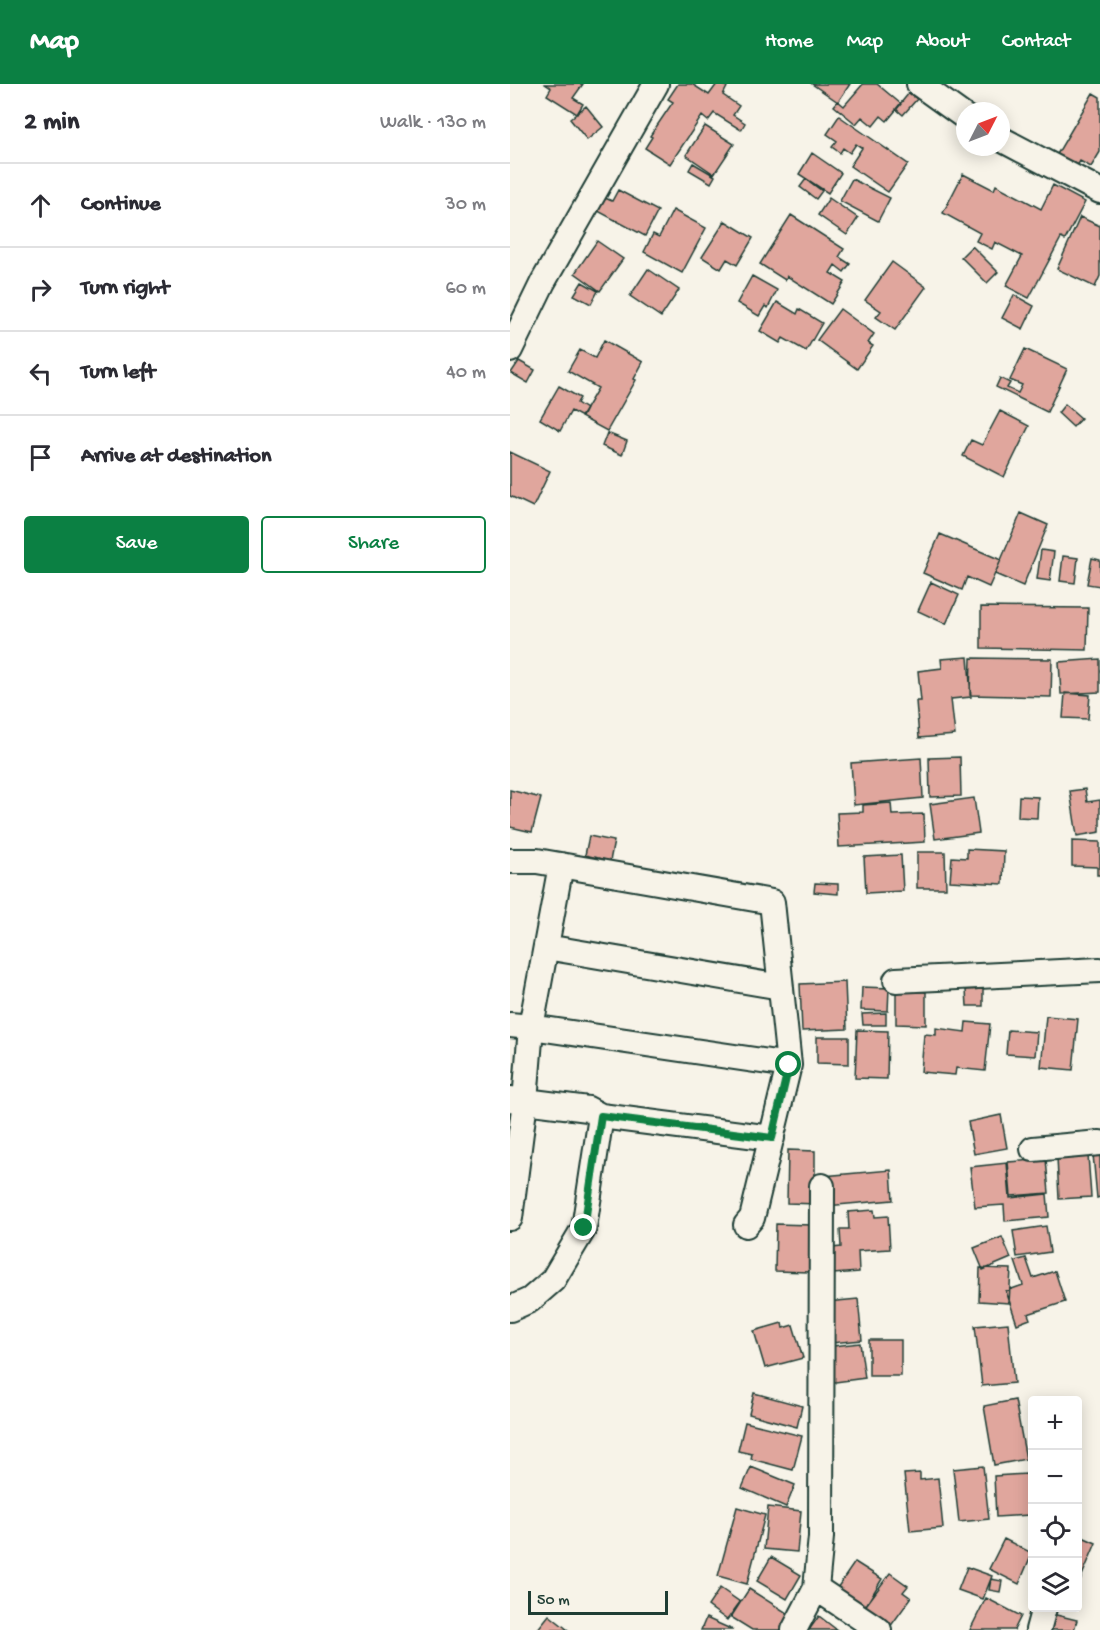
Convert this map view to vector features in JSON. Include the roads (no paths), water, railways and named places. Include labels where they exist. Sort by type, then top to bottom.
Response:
[{"type":"street","points":[[510,350],[543,282],[656,84]]},
{"type":"street","points":[[920,84],[956,110]]},
{"type":"street","points":[[1010,144],[1100,191]]},
{"type":"street","points":[[510,861],[537,861],[772,902],[789,1065],[752,1218],[746,1225]]},
{"type":"street","points":[[510,1218],[518,1100],[520,1026],[546,947],[561,865]]},
{"type":"street","points":[[546,947],[780,987]]},
{"type":"street","points":[[896,980],[1100,970]]},
{"type":"street","points":[[520,1026],[789,1065]]},
{"type":"street","points":[[518,1100],[588,1109],[601,1116],[772,1138]]},
{"type":"street","points":[[510,1309],[530,1300],[553,1280],[584,1228],[601,1116]]},
{"type":"street","points":[[1033,1149],[1100,1143]]},
{"type":"street","points":[[794,1630],[816,1588],[821,1537],[822,1186]]},
{"type":"street","points":[[816,1588],[879,1630]]},
{"type":"street","points":[[1038,1630],[1043,1612]]}]
